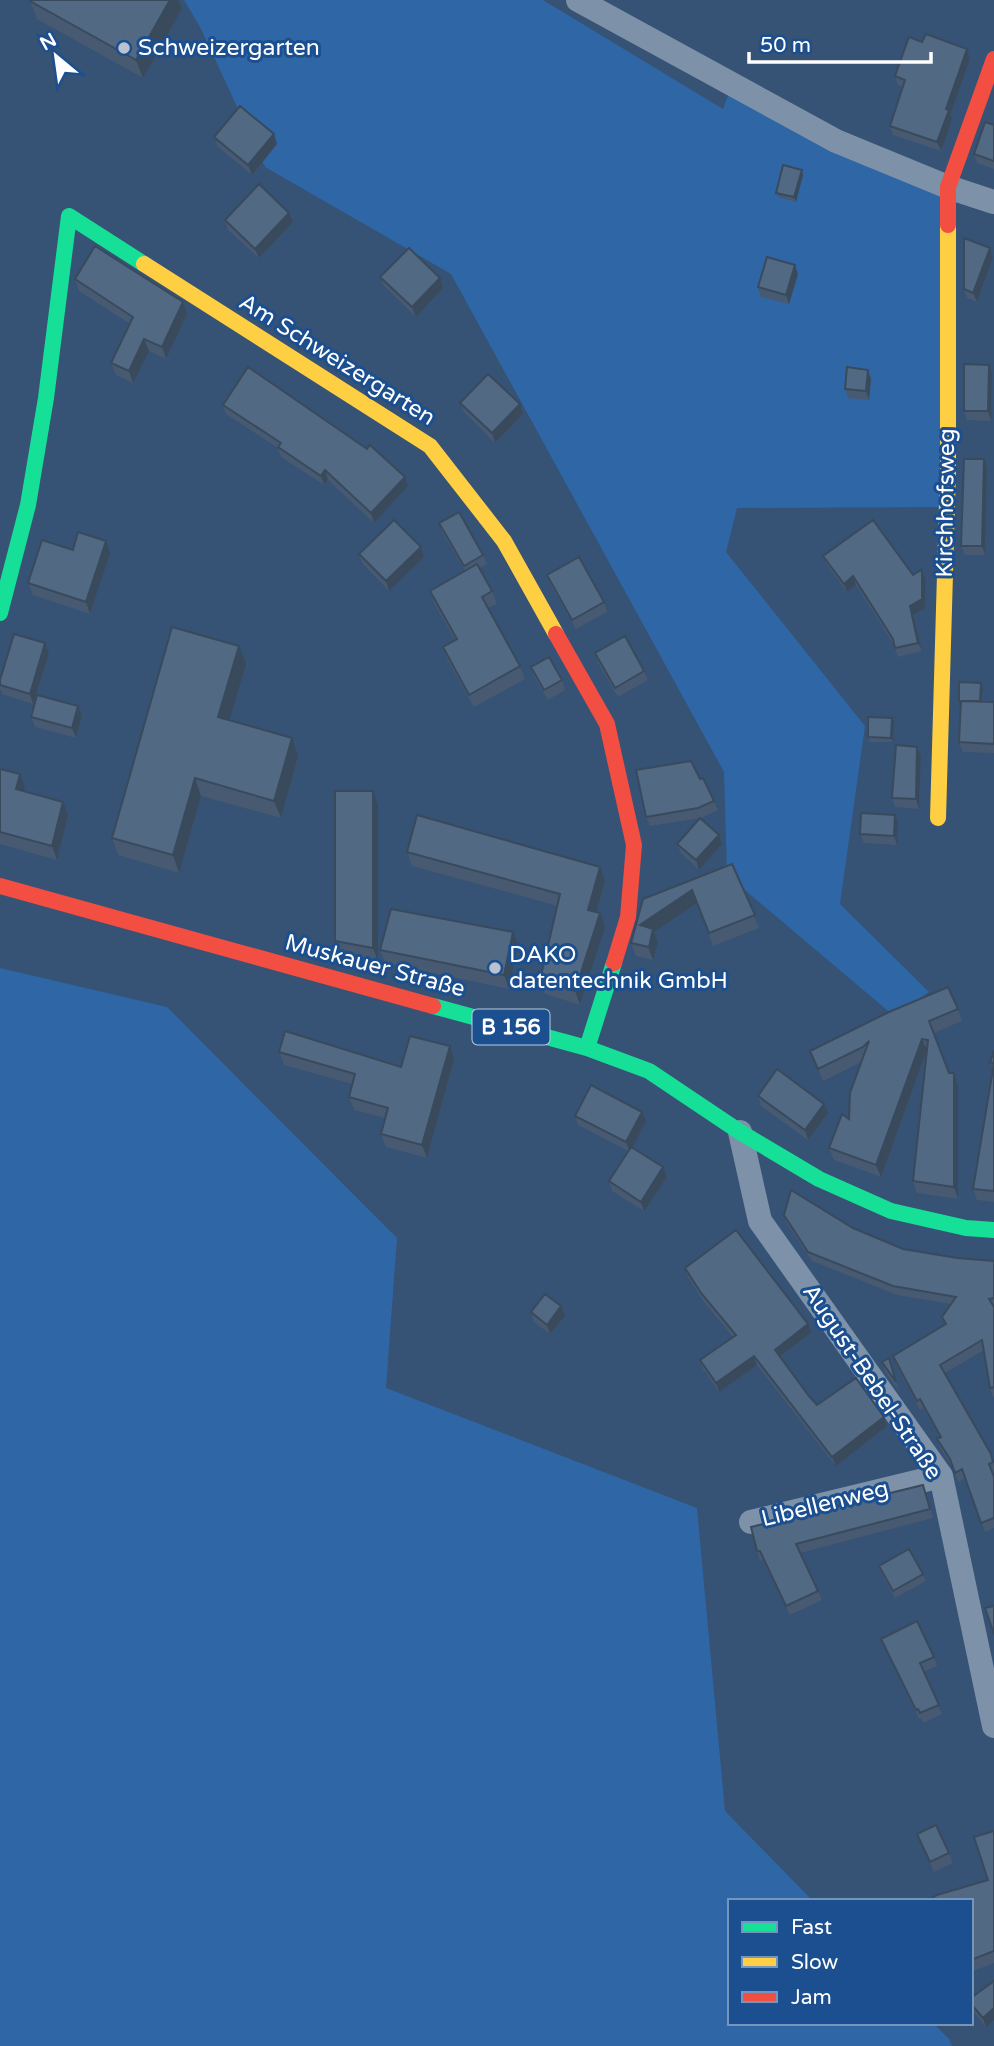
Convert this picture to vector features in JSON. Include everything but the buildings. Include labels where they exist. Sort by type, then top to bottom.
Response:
[{"type":"street","points":[[578,0],[836,141],[948,187],[994,202]]},
{"type":"street","name":"Kirchhofsweg","points":[[938,818],[948,469],[948,187],[994,59]]},
{"type":"street","name":"Am Schweizergarten","points":[[0,613],[28,505],[46,398],[69,216],[430,446],[503,541],[607,724],[634,845],[628,917],[587,1048]]},
{"type":"street","name":"Muskauer Straße","points":[[0,886],[587,1048],[649,1071],[740,1132],[819,1179],[891,1210],[967,1228],[994,1230]]},
{"type":"street","name":"August-Bebel-Straße","points":[[740,1132],[760,1221],[941,1476],[994,1726]]},
{"type":"street","name":"Libellenweg","points":[[751,1522],[941,1476]]},
{"type":"shaded area","points":[[184,0],[543,0],[723,109],[732,85],[948,187],[947,507],[737,508],[726,552],[865,726],[840,904],[929,992],[894,1016],[727,875],[724,772],[451,274],[265,167],[200,27]]},
{"type":"shaded area","points":[[0,968],[167,1007],[397,1238],[386,1388],[697,1508],[725,1811],[811,1899],[728,1899],[728,2025],[935,2025],[952,2046],[0,2046]]},
{"type":"traffic: fast","points":[[0,613],[28,505],[46,398],[69,216],[144,264]]},
{"type":"traffic: fast","points":[[587,1048],[614,963]]},
{"type":"traffic: fast","points":[[433,1006],[587,1048],[649,1071],[740,1132],[819,1179],[891,1211],[966,1228],[994,1230]]},
{"type":"traffic: slow","points":[[938,818],[948,469],[948,225]]},
{"type":"traffic: slow","points":[[144,264],[430,446],[504,541],[556,634]]},
{"type":"traffic: jam","points":[[948,225],[948,187],[994,59]]},
{"type":"traffic: jam","points":[[556,634],[607,724],[634,845],[628,917],[614,963]]},
{"type":"traffic: jam","points":[[0,886],[433,1006]]},
{"type":"place","name":"Schweizergarten","points":[[124,48]]},
{"type":"place","name":"DAKO datentechnik GmbH","points":[[495,968]]}]
